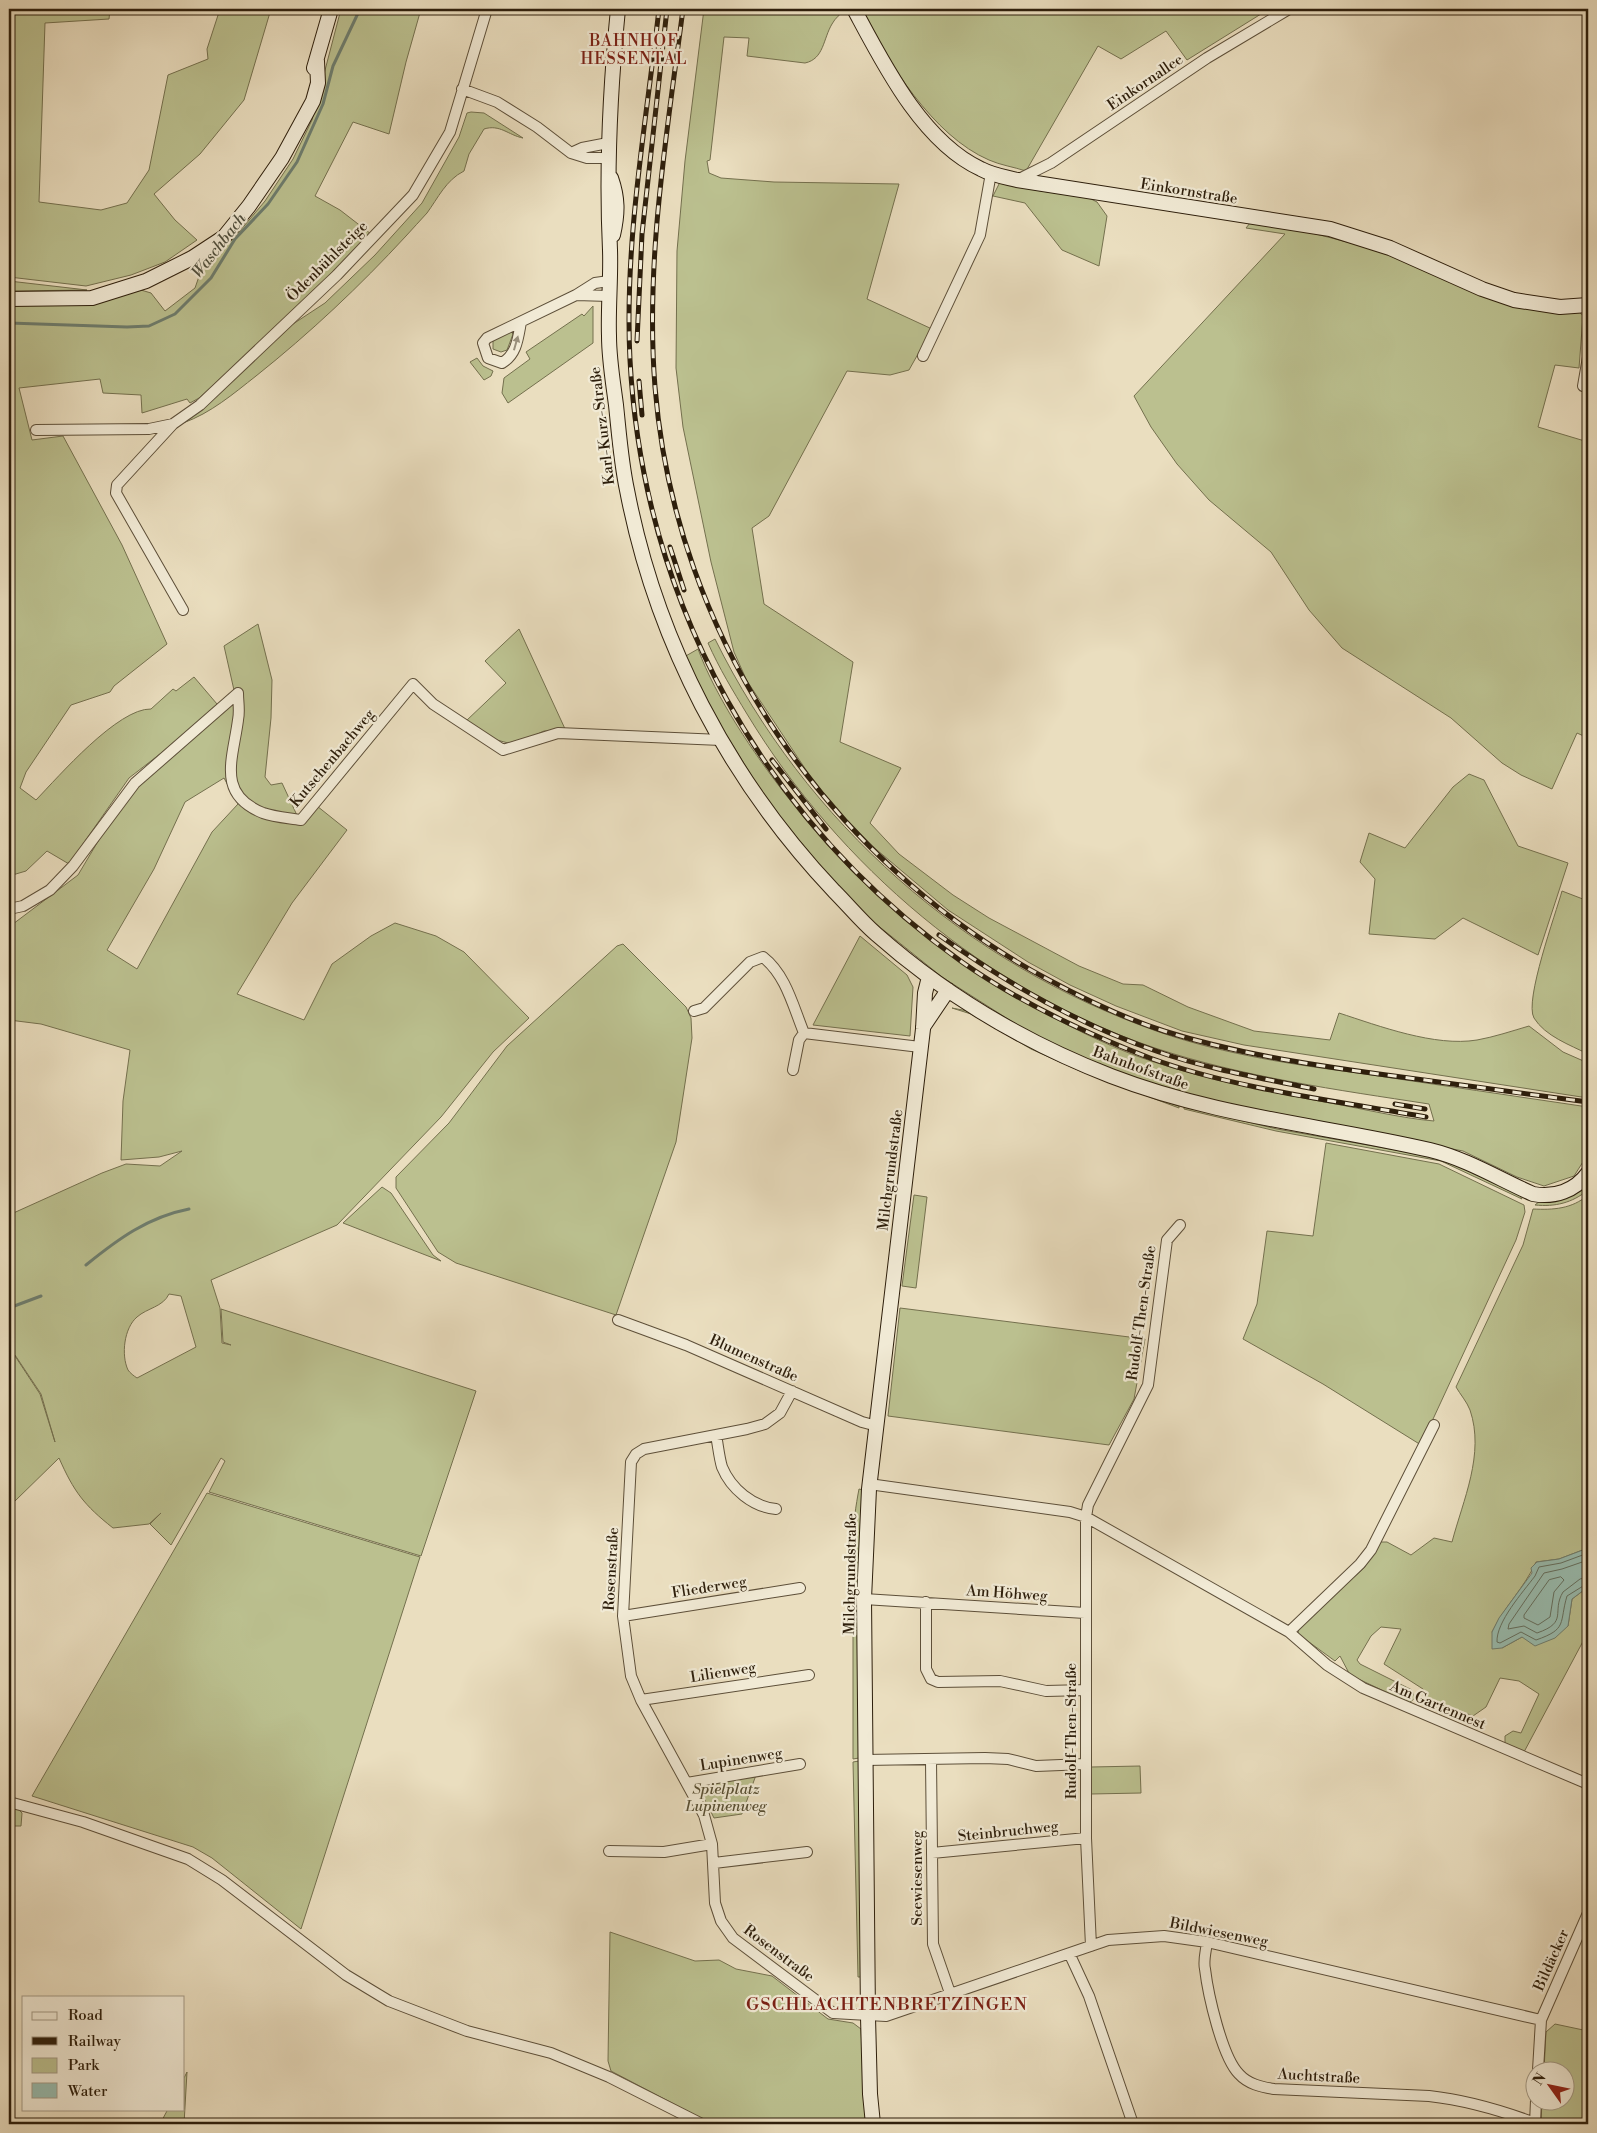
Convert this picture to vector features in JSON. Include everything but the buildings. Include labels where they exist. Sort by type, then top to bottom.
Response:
[{"type":"main road","points":[[9,299],[92,298],[146,281],[192,258],[224,237],[249,206],[282,158],[299,123],[302,101],[317,61],[331,9]]},
{"type":"main road","name":"Karl-Kurz-Straße","points":[[618,9],[608,143],[607,225],[610,252],[609,342],[622,463],[640,550],[666,629],[703,709],[721,740]]},
{"type":"main road","name":"Einkornstraße","points":[[854,9],[891,78],[934,133],[964,160],[992,173],[1017,180],[1330,229],[1390,248],[1482,289],[1514,300],[1560,307],[1588,305]]},
{"type":"main road","name":"Bahnhofstraße","points":[[721,740],[760,802],[821,876],[874,933],[929,977],[1024,1037],[1076,1062],[1183,1101],[1277,1122],[1430,1150],[1464,1161],[1533,1194],[1563,1192],[1581,1182],[1588,1174]]},
{"type":"main road","name":"Milchgrundstraße","points":[[873,2124],[870,2094],[868,2017],[865,1760],[864,1599],[869,1484],[923,1027],[925,993],[929,977]]},
{"type":"main road","name":"Milchgrundstraße","points":[[923,1027],[948,990]]},
{"type":"street","name":"Ödenbühlsteige","points":[[183,610],[116,493],[117,485],[173,424],[200,405],[337,275],[413,195],[450,132],[487,9]]},
{"type":"street","name":"Einkornallee","points":[[1017,180],[1052,163],[1207,58],[1289,9]]},
{"type":"street","points":[[462,89],[496,102],[537,127],[570,153],[607,164]]},
{"type":"street","points":[[570,153],[582,148],[608,143]]},
{"type":"street","points":[[923,356],[980,235],[992,173]]},
{"type":"street","points":[[521,322],[576,295],[595,283],[609,281]]},
{"type":"street","points":[[576,295],[609,296]]},
{"type":"street","points":[[1588,357],[1584,386],[1588,387]]},
{"type":"street","name":"Ödenbühlsteige","points":[[36,430],[149,429],[173,424]]},
{"type":"street","name":"Kutschenbachweg","points":[[9,909],[24,906],[50,890],[73,866],[135,783],[238,693],[239,718],[229,772],[233,789],[246,804],[264,814],[301,820],[413,684],[433,704],[503,750],[558,733],[721,740]]},
{"type":"street","points":[[694,1011],[704,1008],[750,962],[763,957],[773,965],[785,985],[804,1033]]},
{"type":"street","points":[[804,1033],[920,1047]]},
{"type":"street","points":[[793,1070],[799,1040],[804,1033]]},
{"type":"street","name":"Rudolf-Then-Straße","points":[[1092,1946],[1086,1838],[1086,1517],[1088,1505],[1148,1385],[1167,1240],[1180,1225]]},
{"type":"street","name":"Blumenstraße","points":[[618,1320],[686,1345],[862,1422],[877,1426]]},
{"type":"street","name":"Rosenstraße","points":[[792,1391],[780,1412],[765,1424],[644,1449],[636,1454],[631,1462],[623,1616],[631,1676],[641,1700],[704,1815],[712,1844],[714,1864],[712,1878],[715,1903],[722,1921],[733,1938],[833,2013],[868,2017]]},
{"type":"street","points":[[1289,1632],[1360,1564],[1371,1550],[1434,1425]]},
{"type":"street","points":[[716,1435],[722,1467],[734,1486],[748,1500],[767,1508],[776,1509]]},
{"type":"street","points":[[869,1484],[1070,1512],[1086,1517]]},
{"type":"street","name":"Am Gartennest","points":[[1086,1517],[1289,1632],[1327,1666],[1363,1688],[1588,1784]]},
{"type":"street","name":"Fliederweg","points":[[623,1616],[800,1588]]},
{"type":"street","name":"Am Höhweg","points":[[864,1599],[1085,1613]]},
{"type":"street","points":[[926,1602],[926,1669],[930,1678],[938,1682],[1000,1682],[1046,1691],[1086,1690]]},
{"type":"street","name":"Lilienweg","points":[[641,1700],[809,1674]]},
{"type":"street","points":[[865,1760],[1008,1759],[1036,1766],[1086,1764]]},
{"type":"street","name":"Seewiesenweg","points":[[931,1760],[933,1944],[950,1993]]},
{"type":"street","name":"Lupinenweg","points":[[687,1783],[800,1764]]},
{"type":"street","points":[[9,1802],[83,1822],[188,1859],[216,1876],[346,1975],[389,2001],[467,2031],[551,2053],[609,2077],[702,2124]]},
{"type":"street","name":"Steinbruchweg","points":[[932,1853],[1086,1838]]},
{"type":"street","points":[[609,1851],[664,1852],[712,1844]]},
{"type":"street","points":[[714,1864],[807,1852]]},
{"type":"street","name":"Bildäcker","points":[[1541,2020],[1588,1913]]},
{"type":"street","name":"Bildwiesenweg","points":[[868,2017],[886,2016],[950,1993],[1070,1955],[1108,1940],[1164,1936],[1207,1942],[1541,2020]]},
{"type":"street","name":"Auchtstraße","points":[[1207,1942],[1204,1967],[1216,2020],[1230,2061],[1239,2075],[1247,2080],[1258,2086],[1280,2089],[1428,2096],[1454,2099],[1492,2107],[1535,2123]]},
{"type":"street","points":[[1070,1955],[1090,1996],[1133,2124]]},
{"type":"street","points":[[1539,2060],[1541,2020]]},
{"type":"street","points":[[1535,2123],[1536,2110]]},
{"type":"green space","points":[[9,9],[110,9],[109,19],[45,23],[39,202],[101,210],[127,203],[149,170],[168,75],[208,59],[207,49],[220,9],[271,9],[244,100],[200,154],[154,194],[175,220],[197,240],[165,262],[131,275],[86,286],[9,277]]},
{"type":"green space","points":[[341,9],[421,9],[389,134],[353,122],[315,196],[340,210],[371,234],[275,328],[199,398],[190,403],[187,399],[142,413],[141,395],[103,393],[100,379],[19,388],[32,440],[63,436],[122,545],[167,644],[114,686],[110,692],[71,705],[26,772],[20,788],[36,800],[74,760],[106,731],[122,719],[151,709],[173,689],[176,691],[194,677],[217,704],[187,733],[129,778],[69,864],[47,851],[26,871],[9,876],[9,304],[141,290],[151,293],[165,311],[195,288],[203,265],[234,238],[265,201],[293,159],[312,120]]},
{"type":"green space","points":[[704,9],[845,9],[833,22],[820,53],[811,61],[805,63],[747,56],[749,38],[724,37],[710,160],[707,161],[709,173],[721,178],[774,182],[899,184],[867,299],[932,329],[909,370],[890,375],[847,371],[769,516],[752,528],[764,604],[853,662],[840,742],[901,768],[870,823],[899,854],[953,895],[989,918],[1079,966],[1123,984],[1143,985],[1188,1007],[1254,1031],[1330,1040],[1339,1013],[1407,1034],[1443,1041],[1477,1040],[1529,1026],[1563,1052],[1588,1063],[1588,1098],[1244,1045],[1182,1031],[1116,1006],[1070,985],[1028,962],[948,910],[877,850],[848,822],[812,779],[747,681],[734,652],[711,562],[683,427],[676,368],[677,251],[685,161]]},
{"type":"green space","points":[[862,9],[1269,9],[1187,60],[1166,31],[1121,59],[1098,46],[1026,171],[989,160],[968,149],[949,134],[931,116],[898,74]]},
{"type":"green space","points":[[467,113],[484,113],[523,138],[495,128],[484,129],[469,154],[464,171],[447,184],[427,213],[353,291],[296,343],[239,390],[212,408],[183,423],[204,407],[293,324],[325,303],[375,255],[422,203],[459,137]]},
{"type":"green space","points":[[1000,182],[1041,191],[1087,197],[1097,202],[1107,216],[1099,266],[1062,250],[1025,203],[993,196]]},
{"type":"green space","points":[[1250,223],[1289,227],[1370,248],[1411,263],[1476,293],[1576,308],[1583,316],[1579,368],[1555,365],[1538,427],[1588,442],[1588,516],[1584,532],[1588,534],[1588,738],[1577,733],[1552,789],[1521,775],[1502,763],[1451,718],[1342,648],[1309,610],[1271,552],[1209,500],[1177,464],[1151,427],[1134,396],[1285,234],[1246,228]]},
{"type":"green space","points":[[9,281],[87,290],[9,291]]},
{"type":"green space","points":[[593,306],[593,343],[508,403],[502,393],[504,378],[530,359],[526,352],[582,314],[584,316]]},
{"type":"green space","points":[[510,331],[513,334],[507,350],[501,352],[493,349],[493,340]]},
{"type":"green space","points":[[477,358],[483,366],[493,371],[491,376],[484,380],[470,362]]},
{"type":"green space","points":[[258,624],[272,680],[271,718],[265,777],[271,785],[282,783],[301,824],[317,806],[347,830],[292,903],[237,994],[304,1020],[332,964],[371,936],[395,923],[436,936],[464,952],[529,1018],[493,1052],[441,1117],[337,1225],[211,1280],[220,1308],[222,1343],[231,1345],[223,1342],[221,1309],[476,1391],[421,1556],[209,1492],[225,1461],[221,1458],[171,1545],[150,1524],[161,1513],[149,1524],[113,1528],[87,1505],[75,1489],[59,1458],[15,1501],[9,1501],[9,1356],[15,1356],[40,1394],[55,1442],[41,1394],[15,1355],[9,1355],[9,1215],[126,1164],[160,1166],[182,1151],[159,1157],[121,1160],[123,1101],[130,1050],[41,1024],[9,1020],[9,927],[78,875],[135,779],[236,699],[224,646]],"holes":[[[224,778],[238,804],[212,832],[137,969],[107,950],[154,869],[185,802]],[[169,1294],[181,1296],[196,1347],[137,1378],[128,1370],[126,1364],[124,1350],[129,1328],[137,1317],[159,1305]]]},
{"type":"green space","points":[[519,629],[566,731],[544,731],[522,741],[508,743],[497,740],[466,721],[506,683],[485,661]]},
{"type":"green space","points":[[715,639],[752,706],[795,768],[844,826],[898,879],[957,926],[1021,968],[1088,1003],[1159,1032],[1210,1047],[1287,1063],[1588,1107],[1586,1140],[1588,1140],[1588,1154],[1574,1176],[1544,1186],[1517,1177],[1463,1151],[1185,1097],[1074,1055],[1022,1028],[942,977],[876,924],[839,889],[768,802],[725,733],[684,657],[698,649],[725,706],[761,762],[786,795],[842,861],[872,891],[936,945],[1007,992],[1099,1040],[1126,1052],[1176,1069],[1264,1090],[1395,1116],[1434,1121],[1429,1104],[1256,1075],[1155,1048],[1093,1024],[1033,993],[976,957],[922,917],[872,871],[826,822],[784,770],[742,705],[721,670],[708,643]]},
{"type":"green space","points":[[1469,774],[1484,780],[1518,846],[1568,863],[1538,955],[1463,918],[1435,939],[1369,934],[1375,879],[1360,862],[1369,833],[1405,848],[1453,787]]},
{"type":"green space","points":[[1562,891],[1588,901],[1588,1054],[1551,1035],[1534,1018],[1532,1009],[1537,976]]},
{"type":"green space","points":[[860,936],[907,975],[913,987],[910,1036],[813,1025]]},
{"type":"green space","points":[[623,944],[686,1007],[691,1018],[692,1038],[676,1142],[616,1315],[456,1263],[438,1252],[396,1188],[396,1177],[449,1123],[507,1046],[617,946]]},
{"type":"green space","points":[[952,1008],[973,1012],[1155,1098],[1179,1106],[1179,1108],[1080,1071],[1031,1049],[971,1014]]},
{"type":"green space","points":[[1184,1107],[1277,1129],[1424,1155],[1458,1165],[1519,1194],[1522,1199],[1441,1161],[1276,1131],[1184,1109]]},
{"type":"green space","points":[[1326,1143],[1439,1164],[1524,1205],[1525,1212],[1516,1240],[1421,1445],[1323,1384],[1243,1339],[1257,1304],[1267,1231],[1313,1236]]},
{"type":"green space","points":[[1588,1186],[1588,1190],[1569,1201],[1556,1205],[1535,1205],[1540,1201],[1567,1198]]},
{"type":"green space","points":[[382,1187],[391,1193],[433,1255],[441,1261],[343,1223]]},
{"type":"green space","points":[[914,1195],[927,1197],[916,1288],[902,1286]]},
{"type":"green space","points":[[1588,1195],[1588,1548],[1559,1559],[1536,1562],[1492,1632],[1502,1648],[1522,1637],[1568,1626],[1572,1599],[1588,1587],[1588,1632],[1524,1752],[1505,1744],[1505,1736],[1513,1731],[1521,1733],[1539,1694],[1519,1681],[1500,1678],[1486,1707],[1473,1716],[1441,1710],[1431,1704],[1426,1698],[1423,1689],[1384,1664],[1401,1629],[1381,1627],[1371,1636],[1357,1660],[1360,1664],[1412,1690],[1415,1698],[1409,1703],[1350,1675],[1340,1656],[1335,1661],[1298,1634],[1299,1626],[1364,1568],[1380,1542],[1387,1542],[1411,1555],[1434,1538],[1452,1542],[1471,1477],[1475,1443],[1470,1410],[1456,1387],[1523,1245],[1533,1209],[1562,1208],[1582,1200]]},
{"type":"green space","points":[[900,1308],[1145,1339],[1134,1399],[1109,1445],[888,1416]]},
{"type":"green space","points":[[859,1489],[863,1490],[858,1599],[853,1574],[852,1545]]},
{"type":"green space","points":[[207,1493],[420,1557],[301,1929],[212,1858],[193,1847],[32,1796]]},
{"type":"green space","points":[[853,1592],[859,1604],[859,1758],[853,1759]]},
{"type":"green space","points":[[859,1761],[862,1977],[858,1977],[853,1762]]},
{"type":"green space","points":[[1140,1766],[1141,1793],[1091,1794],[1091,1767]]},
{"type":"green space","name":"Spielplatz Lupinenweg","points":[[756,1775],[742,1814],[714,1818],[702,1794],[706,1788],[712,1783],[725,1778]]},
{"type":"green space","points":[[9,1805],[17,1808],[22,1813],[21,1826],[9,1826]]},
{"type":"green space","points":[[610,1932],[695,1961],[719,1960],[736,1969],[772,1976],[828,2019],[853,2023],[861,2029],[866,2124],[818,2124],[812,2122],[816,2124],[712,2124],[611,2071],[608,2061]]},
{"type":"green space","points":[[1555,2024],[1588,2031],[1588,2124],[1541,2124],[1542,2110],[1574,2110],[1574,2060],[1545,2060],[1546,2032]]},
{"type":"green space","points":[[187,2072],[185,2107],[185,2076]]},
{"type":"green space","points":[[167,2110],[185,2110],[184,2124],[160,2124]]},
{"type":"water","points":[[1588,1548],[1588,1587],[1572,1599],[1568,1626],[1555,1638],[1535,1646],[1522,1637],[1502,1648],[1492,1649],[1492,1632],[1499,1618],[1532,1573],[1531,1568],[1537,1562],[1559,1559]]},
{"type":"waterway","name":"Waschbach","points":[[9,323],[149,326],[175,314],[211,278],[235,239],[268,204],[297,162],[323,104],[333,66],[360,9]]},
{"type":"waterway","points":[[86,1265],[134,1230],[160,1217],[189,1209]]},
{"type":"waterway","points":[[9,1308],[41,1296]]},
{"type":"railway","points":[[659,9],[637,184],[630,272],[630,360],[640,450],[660,537],[689,620],[727,699],[773,774],[828,843],[891,906],[984,977],[1053,1016],[1150,1058],[1216,1078],[1286,1093],[1426,1117]]},
{"type":"railway","points":[[637,341],[642,234],[667,9]]},
{"type":"railway","points":[[683,9],[659,197],[653,292],[655,387],[669,479],[694,569],[730,653],[777,733],[832,806],[897,873],[969,931],[1049,980],[1134,1020],[1164,1031],[1217,1046],[1297,1062],[1588,1102]]},
{"type":"railway","points":[[639,381],[642,415]]},
{"type":"railway","points":[[670,547],[684,590]]},
{"type":"railway","points":[[772,760],[826,829]]},
{"type":"railway","points":[[939,935],[990,970],[1043,1001],[1127,1040],[1195,1063],[1314,1089]]},
{"type":"railway","points":[[1395,1104],[1425,1109]]},
{"type":"district","name":"BAHNHOF HESSENTAL","points":[[634,49]]},
{"type":"district","name":"GSCHLACHTENBRETZINGEN","points":[[887,2004]]}]
